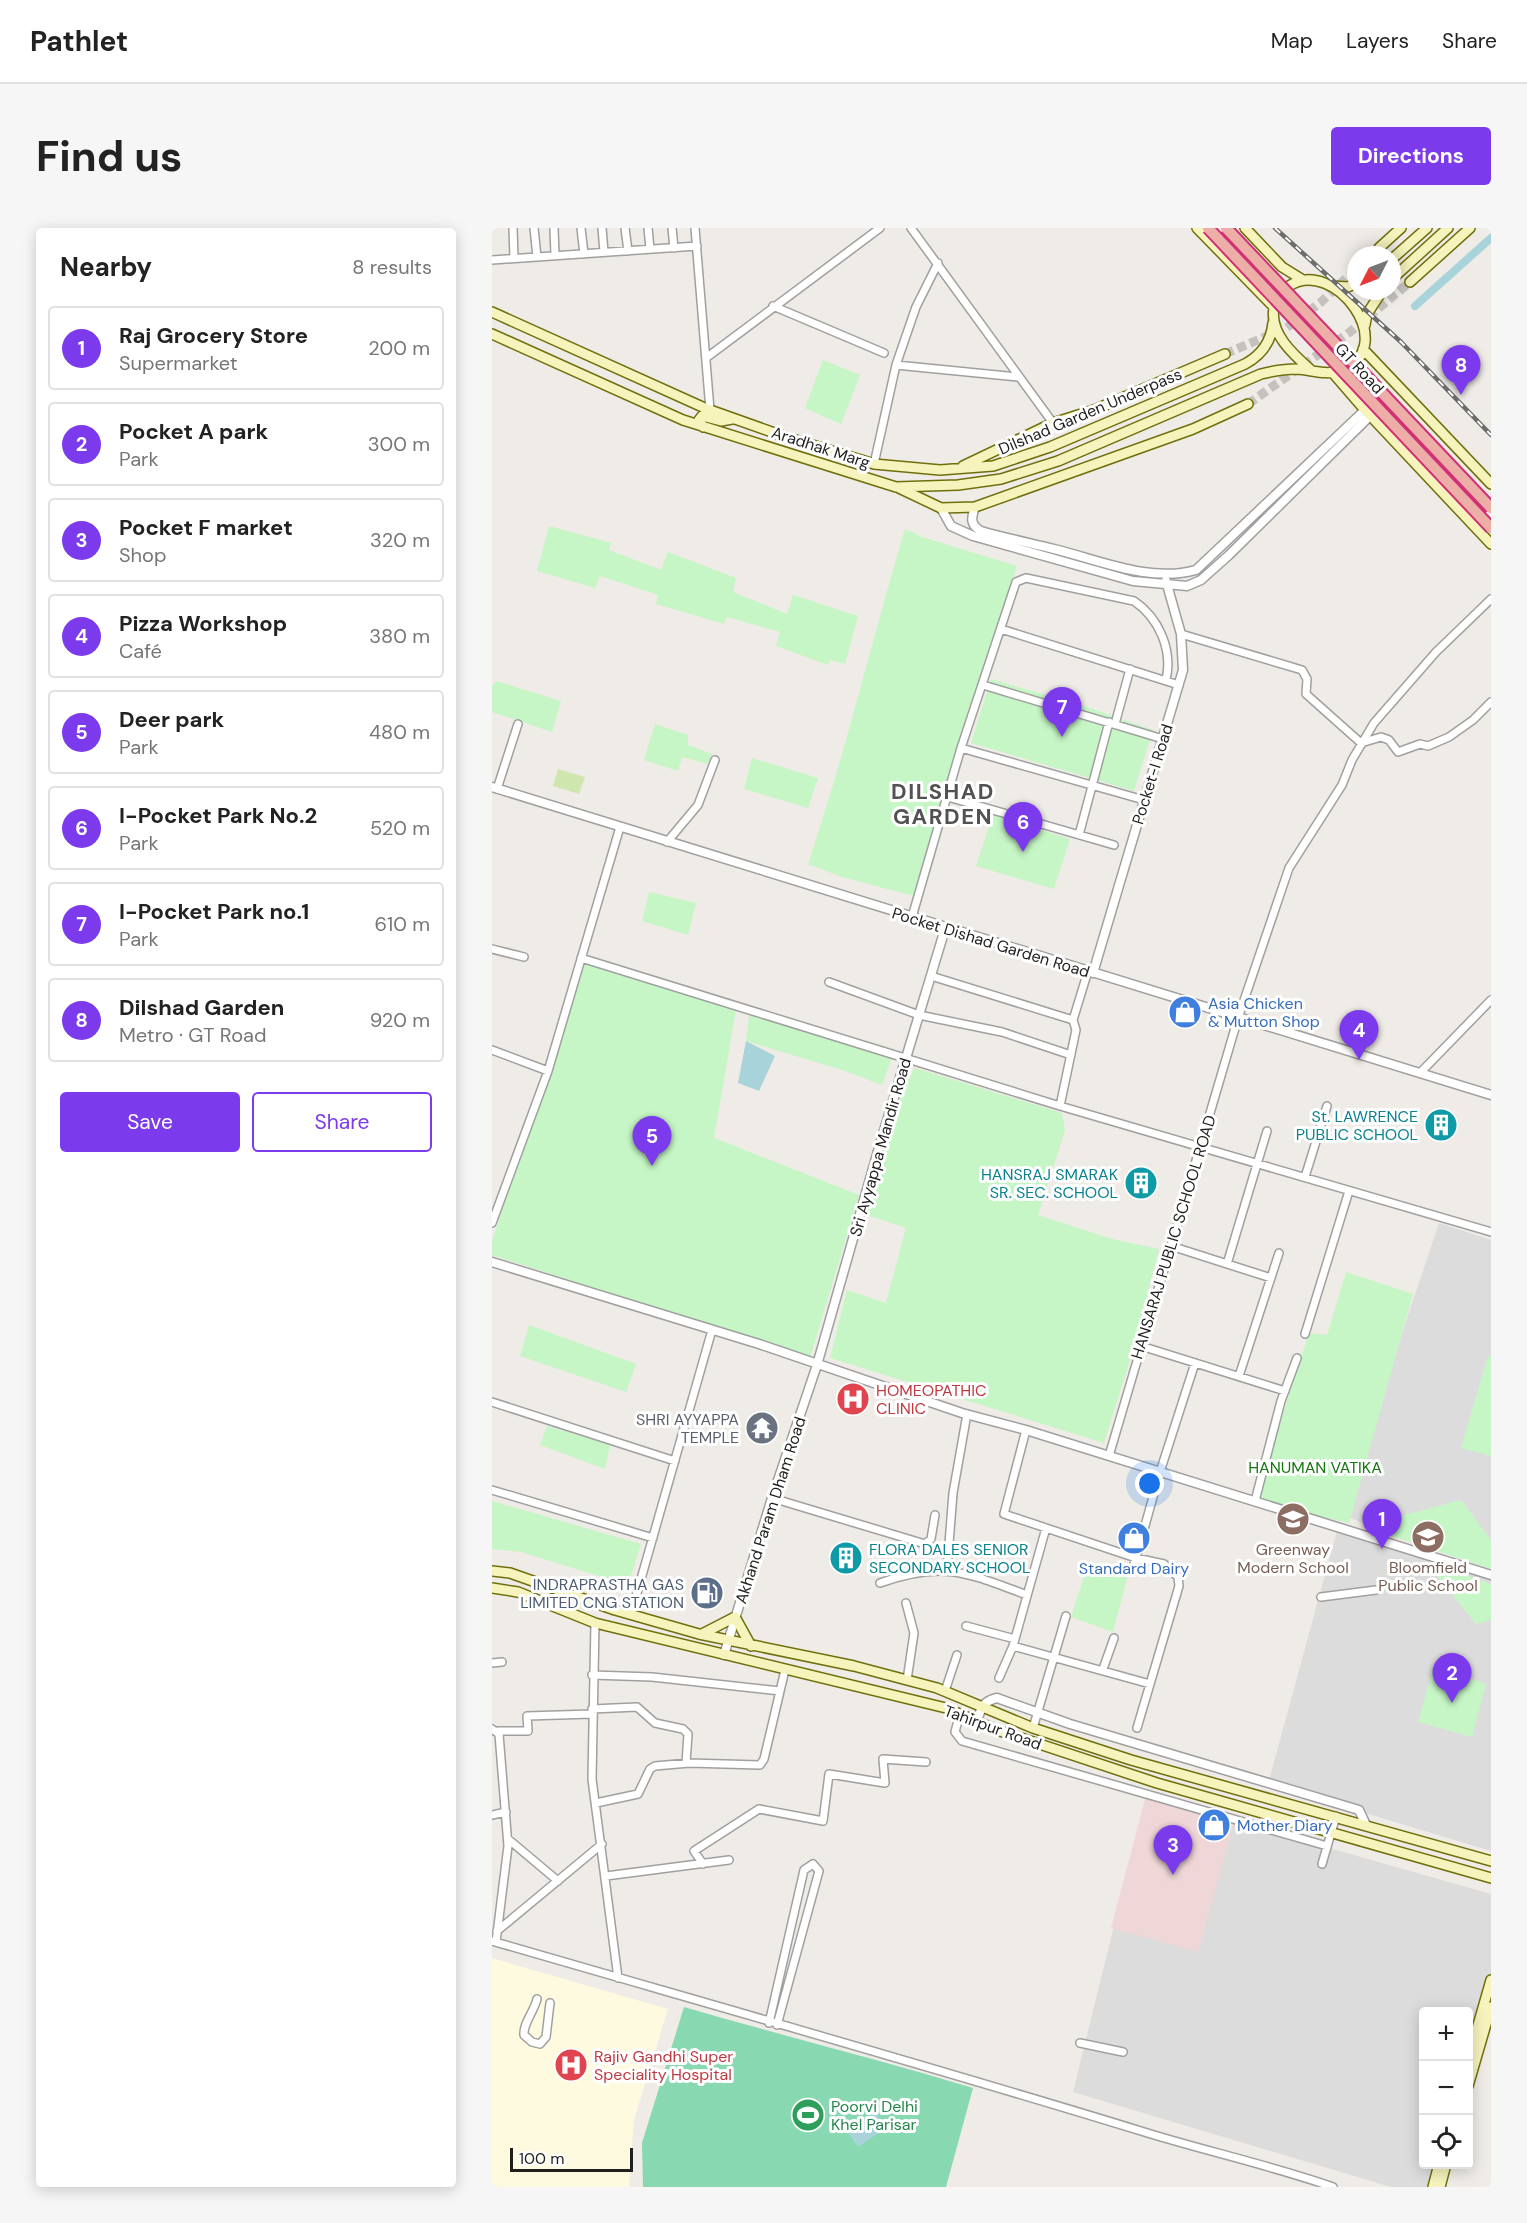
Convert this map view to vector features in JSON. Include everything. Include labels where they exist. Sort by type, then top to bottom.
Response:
[{"type":"highway","name":"GT Road","points":[[1208,228],[1491,528]]},
{"type":"highway","name":"GT Road","points":[[1226,228],[1491,508]]},
{"type":"main road","points":[[1197,228],[1274,307]]},
{"type":"main road","points":[[1245,228],[1282,267],[1303,280],[1316,281],[1329,286],[1350,302],[1365,327]]},
{"type":"main road","points":[[1381,246],[1401,228]]},
{"type":"main road","points":[[1401,250],[1426,228]]},
{"type":"main road","points":[[1401,271],[1449,228]]},
{"type":"main road","points":[[1410,282],[1470,228]]},
{"type":"main road","points":[[1303,280],[1284,289],[1274,307],[1273,323],[1286,344],[1312,371],[1333,373],[1349,367],[1363,349],[1367,314],[1376,300]]},
{"type":"main road","points":[[1329,286],[1347,286]]},
{"type":"main road","name":"Aradhak Marg","points":[[492,312],[710,410],[874,464],[940,470],[993,466],[1050,447],[1245,364],[1263,351],[1270,338],[1273,323]]},
{"type":"main road","name":"Aradhak Marg","points":[[492,334],[703,427],[896,486],[941,508],[975,507]]},
{"type":"main road","name":"GT Road","points":[[1363,349],[1491,484]]},
{"type":"main road","name":"Dilshad Garden Underpass","points":[[956,469],[1053,423],[1094,410],[1225,354]]},
{"type":"main road","name":"Aradhak Marg","points":[[896,486],[958,485],[1002,479],[1058,461],[1261,374],[1286,369],[1312,371]]},
{"type":"main road","name":"GT Road","points":[[1333,373],[1367,413],[1491,544]]},
{"type":"main road","points":[[975,507],[1193,429],[1248,404]]},
{"type":"main road","points":[[703,427],[699,420],[702,416],[722,421],[734,418]]},
{"type":"main road","name":"Tahirpur Road","points":[[492,1571],[510,1573],[631,1614],[702,1634],[907,1680],[945,1691],[1033,1728],[1201,1779],[1491,1861]]},
{"type":"main road","name":"Tahirpur Road","points":[[492,1588],[518,1592],[595,1623],[960,1713],[977,1721],[1197,1794],[1491,1878]]},
{"type":"main road","points":[[702,1634],[735,1617],[751,1646]]},
{"type":"main road","points":[[1197,1794],[1201,1779]]},
{"type":"main road","points":[[1473,2043],[1491,1980]]},
{"type":"main road","points":[[1473,2069],[1491,2007]]},
{"type":"main road","points":[[1433,2187],[1438,2169]]},
{"type":"main road","points":[[1440,2187],[1445,2169]]},
{"type":"street","points":[[513,228],[514,258]]},
{"type":"street","points":[[534,228],[537,257]]},
{"type":"street","points":[[554,228],[555,255]]},
{"type":"street","points":[[581,228],[584,254]]},
{"type":"street","points":[[602,228],[604,252]]},
{"type":"street","points":[[625,228],[628,251]]},
{"type":"street","points":[[648,228],[650,249]]},
{"type":"street","points":[[672,228],[674,248]]},
{"type":"street","points":[[695,228],[710,410]]},
{"type":"street","points":[[706,358],[880,228]]},
{"type":"street","points":[[912,228],[1053,423]]},
{"type":"street","points":[[492,260],[696,246]]},
{"type":"street","points":[[874,464],[896,365],[916,307],[938,263]]},
{"type":"street","points":[[773,306],[884,353]]},
{"type":"street","points":[[896,365],[1018,377]]},
{"type":"street","points":[[1094,565],[1164,574],[1196,570],[1367,413]]},
{"type":"street","points":[[941,508],[951,526],[1094,565],[1133,581],[1187,586],[1201,580],[1367,413]]},
{"type":"street","points":[[975,507],[972,521],[975,532]]},
{"type":"street","name":"Pocket-I Road","points":[[1090,972],[1179,685],[1184,657],[1181,634],[1164,574]]},
{"type":"street","points":[[912,917],[961,748],[1014,587],[1019,579],[1026,578],[1126,598],[1147,610],[1155,620],[1165,648],[1168,670],[1166,680]]},
{"type":"street","name":"HANSARAJ PUBLIC SCHOOL ROAD","points":[[1109,1456],[1238,1018],[1289,868],[1342,785],[1361,743],[1385,710],[1436,652],[1491,599]]},
{"type":"street","points":[[1001,629],[1179,685]]},
{"type":"street","points":[[1181,634],[1302,670],[1307,679],[1306,694],[1361,743],[1381,736],[1389,740],[1395,749],[1402,753],[1420,744],[1428,746],[1449,737],[1473,720],[1491,702]]},
{"type":"street","points":[[1079,835],[1092,786],[1130,669]]},
{"type":"street","points":[[983,684],[1163,739]]},
{"type":"street","points":[[495,788],[518,724]]},
{"type":"street","points":[[961,748],[1144,800]]},
{"type":"street","points":[[667,842],[698,805],[715,760]]},
{"type":"street","name":"Pocket Dishad Garden Road","points":[[495,788],[945,929],[1491,1095]]},
{"type":"street","points":[[948,797],[1114,845]]},
{"type":"street","points":[[492,1223],[548,1071],[620,827]]},
{"type":"street","name":"Sri Ayyappa Mandir Road","points":[[817,1365],[945,929]]},
{"type":"street","points":[[492,949],[524,957]]},
{"type":"street","points":[[581,958],[1060,1106],[1491,1232]]},
{"type":"street","points":[[1073,1020],[1090,972]]},
{"type":"street","points":[[931,976],[1073,1020],[1077,1025],[1060,1106]]},
{"type":"street","points":[[829,982],[919,1015],[1002,1032],[1071,1055]]},
{"type":"street","points":[[1420,1073],[1491,1000]]},
{"type":"street","points":[[492,1050],[548,1071]]},
{"type":"street","points":[[1305,1178],[1327,1106]]},
{"type":"street","points":[[1227,1264],[1267,1131]]},
{"type":"street","points":[[1305,1334],[1349,1191]]},
{"type":"street","points":[[1171,1246],[1271,1278]]},
{"type":"street","points":[[1239,1376],[1279,1253]]},
{"type":"street","points":[[492,1262],[712,1330],[967,1414],[1026,1430],[1491,1575]]},
{"type":"street","points":[[631,1614],[712,1330]]},
{"type":"street","points":[[1141,1346],[1285,1391]]},
{"type":"street","points":[[1255,1501],[1285,1391],[1297,1358]]},
{"type":"street","points":[[1132,1572],[1160,1472],[1195,1363]]},
{"type":"street","name":"Akhand Param Dham Road","points":[[724,1655],[772,1498],[817,1365]]},
{"type":"street","points":[[492,1402],[675,1461]]},
{"type":"street","points":[[948,1569],[953,1493],[967,1414]]},
{"type":"street","points":[[1026,1430],[1004,1514],[1137,1558],[1164,1564],[1178,1577],[1179,1586],[1137,1728]]},
{"type":"street","points":[[492,1490],[653,1538]]},
{"type":"street","points":[[772,1498],[925,1544],[931,1539],[935,1515]]},
{"type":"street","points":[[999,1678],[1014,1642],[1046,1528]]},
{"type":"street","points":[[880,1583],[948,1569],[966,1573],[1027,1595]]},
{"type":"street","points":[[1321,1598],[1376,1590]]},
{"type":"street","points":[[906,1603],[914,1633],[907,1680]]},
{"type":"street","points":[[1033,1728],[1066,1616]]},
{"type":"street","points":[[595,1623],[592,1675],[592,1779],[618,1978]]},
{"type":"street","points":[[966,1626],[1055,1656],[1150,1684]]},
{"type":"street","points":[[1103,1669],[1114,1638]]},
{"type":"street","points":[[945,1691],[957,1655]]},
{"type":"street","points":[[492,1663],[502,1662]]},
{"type":"street","points":[[596,1803],[638,1794],[650,1768],[686,1763],[760,1765],[764,1759],[785,1670]]},
{"type":"street","points":[[592,1675],[652,1677],[780,1691]]},
{"type":"street","points":[[977,1721],[981,1707],[987,1700],[997,1698],[1038,1713],[1359,1810],[1366,1825]]},
{"type":"street","points":[[686,1763],[688,1734],[683,1729],[655,1723],[637,1707],[527,1716],[528,1731],[495,1730],[508,1839],[494,1941],[769,2023],[980,2080],[1143,2132],[1333,2187]]},
{"type":"street","points":[[960,1713],[955,1732],[962,1741],[1327,1846]]},
{"type":"street","points":[[703,1864],[694,1851],[759,1809],[823,1821],[829,1774],[885,1783],[883,1759],[926,1762]]},
{"type":"street","points":[[1307,1808],[1311,1795]]},
{"type":"street","points":[[492,1815],[506,1812]]},
{"type":"street","points":[[1322,1864],[1336,1816]]},
{"type":"street","points":[[508,1839],[558,1881]]},
{"type":"street","points":[[497,1931],[602,1844]]},
{"type":"street","points":[[606,1876],[729,1860]]},
{"type":"street","points":[[769,2023],[804,1870],[813,1864],[819,1871],[777,2025]]},
{"type":"street","points":[[537,1999],[524,2028],[524,2035],[532,2042],[540,2044],[546,2037],[550,2003]]},
{"type":"street","points":[[1080,2043],[1123,2052]]},
{"type":"shaded area","points":[[1439,1223],[1491,1240],[1491,1568],[1341,1515]]},
{"type":"shaded area","points":[[1338,1527],[1491,1574],[1491,1851],[1268,1784]]},
{"type":"shaded area","points":[[1146,1796],[1491,1894],[1491,1981],[1473,2046],[1473,2007],[1419,2007],[1419,2169],[1438,2169],[1432,2187],[1391,2187],[1073,2092]]},
{"type":"shaded area","points":[[1146,1796],[1234,1822],[1198,1952],[1111,1928]]},
{"type":"shaded area","name":"Rajiv Gandhi Super Speciality Hospital","points":[[492,1958],[668,2009],[634,2120],[629,2187],[492,2187]]},
{"type":"green space","points":[[823,360],[860,375],[841,424],[805,408]]},
{"type":"green space","points":[[549,526],[611,543],[609,550],[661,570],[668,552],[736,578],[733,592],[787,614],[793,595],[858,616],[845,664],[830,660],[828,665],[776,646],[780,632],[727,617],[724,624],[656,604],[658,595],[600,576],[595,588],[537,571]]},
{"type":"green space","points":[[905,529],[922,537],[1017,566],[958,748],[914,896],[842,877],[808,864],[834,781]]},
{"type":"green space","points":[[991,679],[1090,708],[1153,730],[1134,791],[971,743]]},
{"type":"green space","points":[[496,681],[561,701],[552,732],[492,712],[492,687]]},
{"type":"green space","points":[[655,724],[688,735],[688,745],[712,754],[708,764],[682,757],[678,771],[644,760]]},
{"type":"green space","points":[[752,758],[818,778],[808,808],[744,789]]},
{"type":"green space","points":[[558,769],[585,777],[579,794],[553,786]]},
{"type":"green space","points":[[993,815],[1070,839],[1054,889],[976,866]]},
{"type":"green space","points":[[649,892],[696,903],[688,935],[642,921]]},
{"type":"green space","points":[[588,955],[730,999],[732,1008],[736,1010],[714,1138],[859,1195],[810,1358],[492,1255],[492,1241]]},
{"type":"green space","points":[[750,1008],[895,1049],[882,1085],[845,1071],[746,1041]]},
{"type":"green space","points":[[915,1068],[1062,1113],[1065,1130],[1038,1215],[1112,1239],[1159,1249],[1131,1357],[1104,1443],[830,1358],[847,1290],[886,1303],[906,1228],[867,1215],[904,1087]]},
{"type":"green space","name":"HANUMAN VATIKA","points":[[1346,1272],[1413,1294],[1349,1523],[1255,1501],[1309,1333],[1327,1335]]},
{"type":"green space","points":[[529,1325],[636,1364],[626,1392],[520,1356]]},
{"type":"green space","points":[[1488,1356],[1491,1357],[1491,1456],[1461,1448]]},
{"type":"green space","points":[[547,1426],[610,1445],[605,1469],[540,1445]]},
{"type":"green space","points":[[1461,1500],[1491,1540],[1491,1569],[1362,1526]]},
{"type":"green space","points":[[492,1501],[641,1544],[628,1585],[521,1552],[492,1549]]},
{"type":"green space","points":[[1089,1561],[1129,1571],[1113,1632],[1071,1617]]},
{"type":"green space","points":[[1426,1562],[1491,1584],[1491,1620],[1476,1624]]},
{"type":"green space","points":[[1434,1665],[1486,1684],[1472,1737],[1418,1722]]},
{"type":"green space","name":"Poorvi Delhi Khel Parisar","points":[[684,2007],[973,2088],[946,2187],[643,2187],[642,2143]]},
{"type":"water","points":[[746,1041],[775,1056],[759,1091],[738,1083]]},
{"type":"water","points":[[875,2112],[886,2128],[858,2147],[847,2131]]},
{"type":"waterway","points":[[1415,306],[1491,238]]},
{"type":"tunnel","points":[[1225,354],[1286,328],[1320,303],[1347,278]]},
{"type":"tunnel","points":[[1248,404],[1350,332],[1410,282]]},
{"type":"railway","points":[[1275,228],[1401,342],[1491,435]]},
{"type":"place","name":"Dilshad Garden","points":[[1461,395]]},
{"type":"place","name":"I-Pocket Park no.1","points":[[1062,737]]},
{"type":"place","name":"I-Pocket Park No.2","points":[[1023,852]]},
{"type":"place","name":"Asia Chicken & Mutton Shop","points":[[1185,1012]]},
{"type":"place","name":"Pizza Workshop","points":[[1359,1060]]},
{"type":"place","name":"St. LAWRENCE PUBLIC SCHOOL","points":[[1441,1125]]},
{"type":"place","name":"Deer park","points":[[652,1166]]},
{"type":"place","name":"HANSRAJ SMARAK SR. SEC. SCHOOL","points":[[1141,1183]]},
{"type":"place","name":"HOMEOPATHIC CLINIC","points":[[853,1399]]},
{"type":"place","name":"SHRI AYYAPPA TEMPLE","points":[[762,1428]]},
{"type":"place","name":"Greenway Modern School","points":[[1293,1519]]},
{"type":"place","name":"Bloomfield Public School","points":[[1428,1537]]},
{"type":"place","name":"Standard Dairy","points":[[1134,1538]]},
{"type":"place","name":"Raj Grocery Store","points":[[1382,1549]]},
{"type":"place","name":"FLORA DALES SENIOR SECONDARY SCHOOL","points":[[846,1558]]},
{"type":"place","name":"INDRAPRASTHA GAS LIMITED CNG STATION","points":[[707,1593]]},
{"type":"place","name":"Pocket A park","points":[[1452,1703]]},
{"type":"place","name":"Mother Diary","points":[[1214,1825]]},
{"type":"place","name":"Pocket F market","points":[[1173,1875]]},
{"type":"place","name":"Rajiv Gandhi Super Speciality Hospital","points":[[571,2065]]},
{"type":"place","name":"Poorvi Delhi Khel Parisar","points":[[808,2115]]},
{"type":"district","name":"DILSHAD GARDEN","points":[[943,804]]}]
